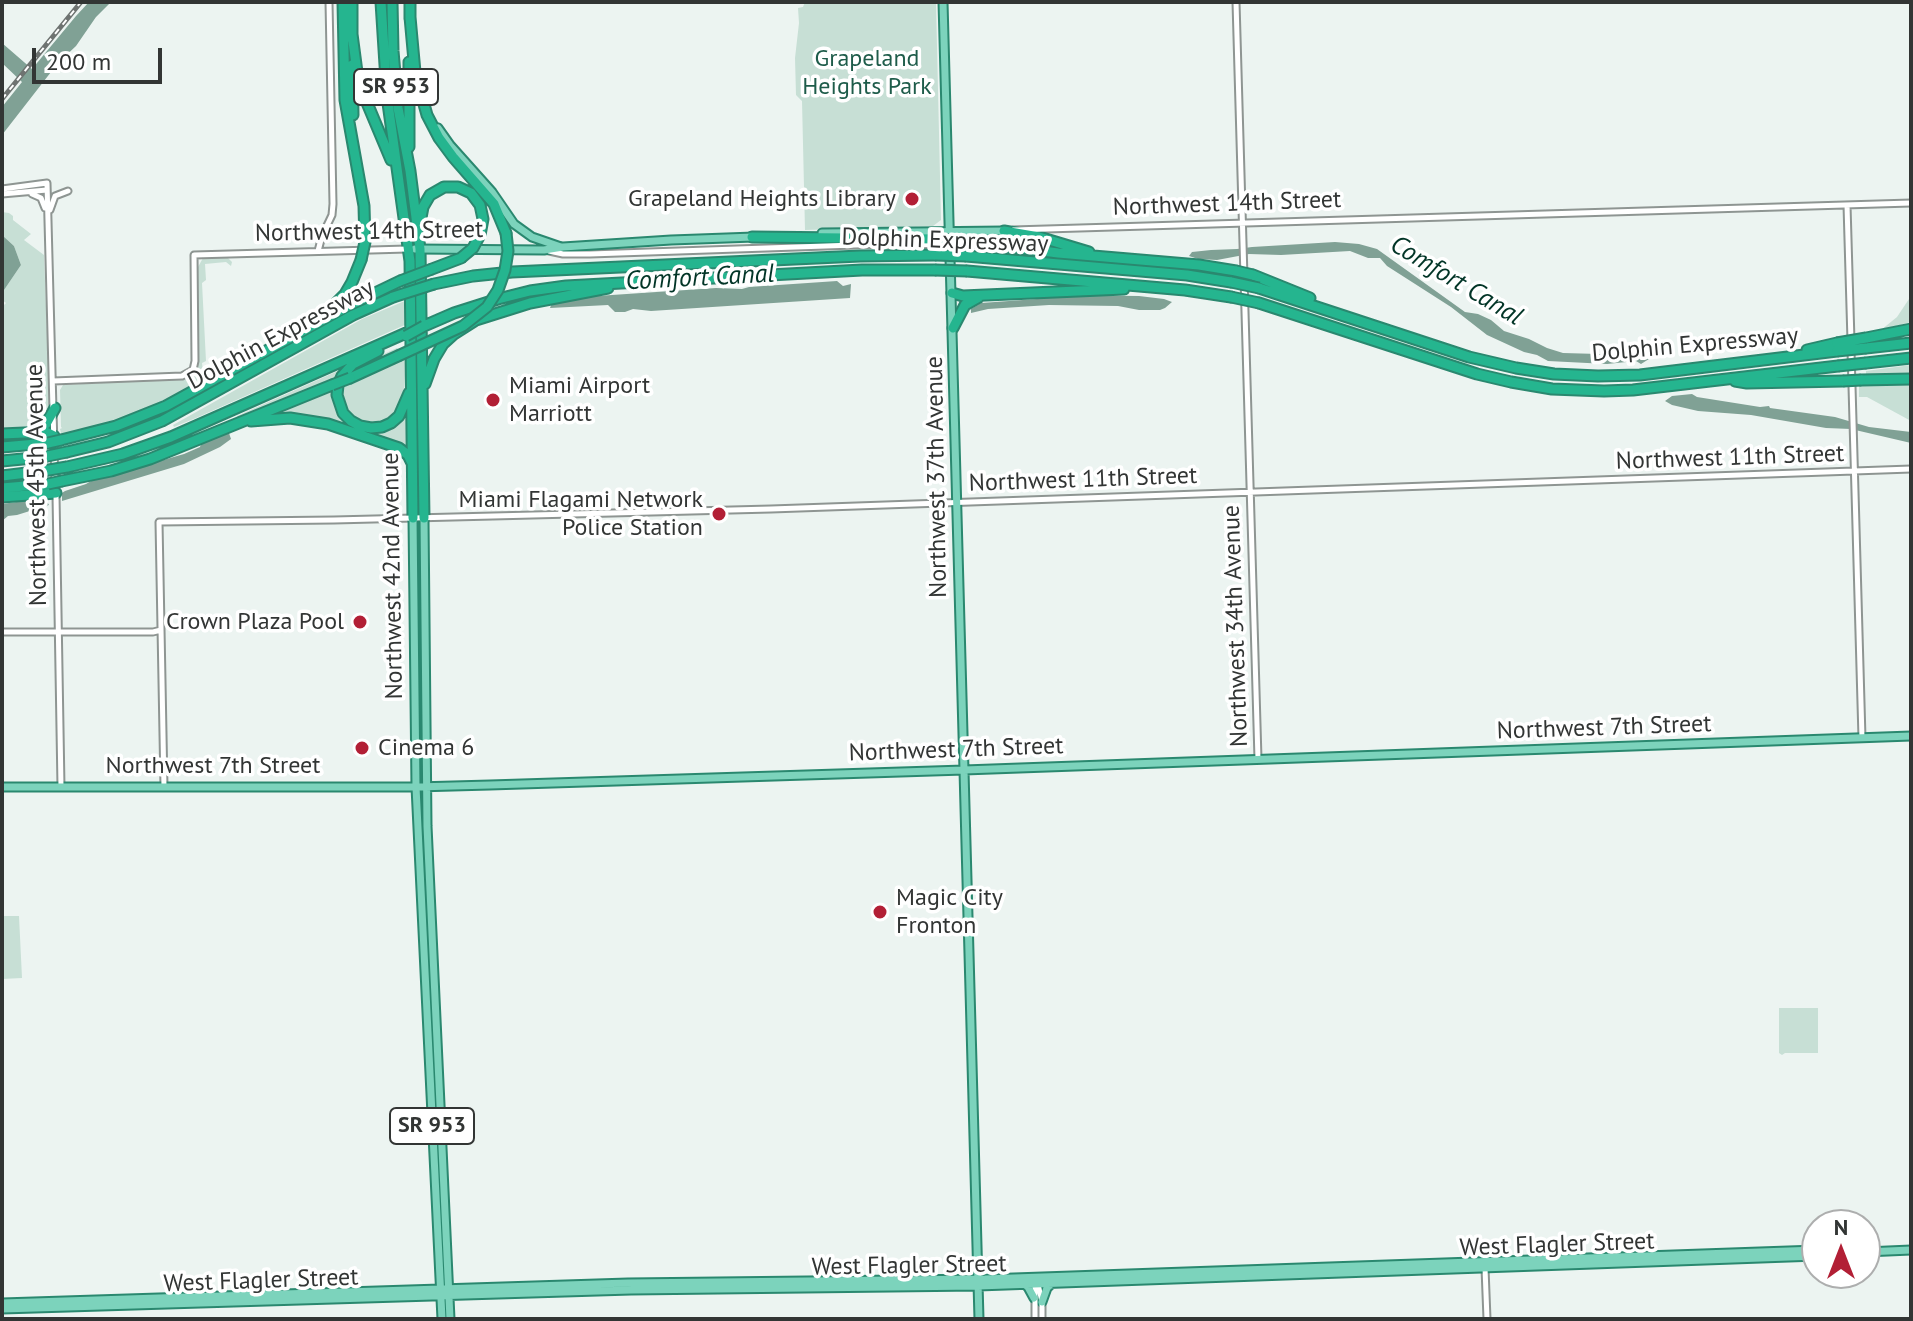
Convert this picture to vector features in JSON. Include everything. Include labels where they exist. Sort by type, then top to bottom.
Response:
[{"type":"highway","points":[[305,329],[345,294],[357,272],[365,242],[365,213],[345,90],[343,2]]},
{"type":"highway","points":[[352,2],[355,154]]},
{"type":"highway","name":"Northwest 42nd Avenue","points":[[381,2],[385,83],[399,187],[415,249],[423,391],[418,518]]},
{"type":"highway","name":"Northwest 42nd Avenue","points":[[392,2],[394,70],[418,234],[415,249],[412,386],[413,466],[418,518]]},
{"type":"highway","points":[[410,2],[410,171]]},
{"type":"highway","points":[[2,488],[48,484],[139,462],[350,378],[463,326],[487,307],[504,275],[506,233],[494,204],[439,138],[427,115],[413,58],[410,17]]},
{"type":"highway","points":[[352,34],[362,91],[389,154],[399,187]]},
{"type":"highway","points":[[2,447],[54,440],[116,426],[166,406],[305,329],[400,281],[461,258],[471,250],[480,235],[483,216],[479,202],[466,190],[450,186],[437,190],[425,202],[418,234]]},
{"type":"highway","points":[[1004,231],[1039,237],[1100,255]]},
{"type":"highway","points":[[752,237],[939,239],[1199,265],[1253,275],[1365,322]]},
{"type":"highway","name":"Dolphin Expressway","points":[[2,461],[43,457],[108,442],[162,421],[353,315],[393,297],[434,284],[512,272],[869,255],[935,255],[1187,275],[1259,288],[1485,361],[1563,375],[1628,376],[1765,360],[1866,343],[1911,343]]},
{"type":"highway","name":"Dolphin Expressway","points":[[2,476],[67,467],[123,454],[171,437],[434,321],[483,303],[566,286],[879,270],[935,270],[1159,288],[1259,303],[1477,374],[1528,385],[1576,390],[1616,391],[1911,358]]},
{"type":"highway","points":[[423,391],[439,349],[454,334],[476,320],[540,300],[635,282]]},
{"type":"highway","points":[[952,293],[958,296],[1159,288]]},
{"type":"highway","points":[[953,328],[965,305],[982,295]]},
{"type":"highway","points":[[1866,343],[1911,329]]},
{"type":"highway","points":[[406,334],[348,368],[338,385],[338,400],[343,413],[353,423],[365,428],[379,428],[399,416],[412,386]]},
{"type":"highway","points":[[1727,379],[1747,383],[1911,379]]},
{"type":"highway","points":[[34,432],[46,424],[55,408]]},
{"type":"highway","points":[[236,424],[278,418],[315,421],[399,448],[409,456],[413,466]]},
{"type":"highway","points":[[2,434],[46,432],[54,440]]},
{"type":"highway","points":[[2,497],[56,493]]},
{"type":"main road","name":"Northwest 37th Avenue","points":[[943,2],[978,1282]]},
{"type":"main road","points":[[419,91],[445,139],[492,192],[514,224],[532,237],[563,247]]},
{"type":"main road","name":"Northwest 14th Street","points":[[415,249],[544,250],[814,234],[1004,231]]},
{"type":"main road","name":"Northwest 42nd Avenue","points":[[418,518],[414,636],[416,787],[434,1166],[445,1292]]},
{"type":"main road","name":"Northwest 42nd Avenue","points":[[418,518],[424,652],[425,786],[444,1179],[445,1292]]},
{"type":"main road","points":[[414,636],[424,652]]},
{"type":"main road","points":[[414,651],[424,668]]},
{"type":"main road","name":"Northwest 7th Street","points":[[2,787],[416,787],[1911,736]]},
{"type":"main road","points":[[420,873],[424,884],[430,889]]},
{"type":"main road","points":[[422,914],[428,919],[432,931]]},
{"type":"main road","points":[[434,1166],[444,1179]]},
{"type":"main road","points":[[1881,1251],[1911,1250]]},
{"type":"main road","name":"West Flagler Street","points":[[2,1309],[857,1279],[1024,1284],[1485,1268],[1801,1251]]},
{"type":"main road","name":"West Flagler Street","points":[[2,1303],[843,1286],[1477,1262],[1514,1264],[1801,1257]]},
{"type":"main road","points":[[1477,1262],[1485,1268]]},
{"type":"main road","points":[[843,1286],[857,1279]]},
{"type":"main road","points":[[785,1287],[799,1281]]},
{"type":"main road","points":[[978,1282],[979,1319]]},
{"type":"main road","points":[[1024,1284],[1038,1300],[1053,1283]]},
{"type":"main road","name":"SR 953","points":[[442,1319],[445,1292]]},
{"type":"main road","name":"SR 953","points":[[445,1292],[450,1319]]},
{"type":"main road","points":[[139,1305],[149,1298]]},
{"type":"street","points":[[318,251],[333,204],[329,2]]},
{"type":"street","points":[[1236,2],[1243,224]]},
{"type":"street","points":[[2,191],[47,187]]},
{"type":"street","points":[[23,192],[47,187]]},
{"type":"street","name":"Northwest 45th Avenue","points":[[47,187],[55,408],[61,787]]},
{"type":"street","points":[[2,191],[23,192],[41,198],[48,219]]},
{"type":"street","points":[[48,219],[54,197],[68,191]]},
{"type":"street","name":"Northwest 14th Street","points":[[1004,231],[1022,228],[1911,203]]},
{"type":"street","points":[[1847,205],[1862,738]]},
{"type":"street","name":"Northwest 34th Avenue","points":[[1243,224],[1258,759]]},
{"type":"street","name":"Northwest 14th Street","points":[[544,250],[590,254],[908,243],[951,245]]},
{"type":"street","name":"Northwest 14th Street","points":[[53,381],[182,376],[193,370],[194,255],[415,249]]},
{"type":"street","name":"Northwest 11th Street","points":[[161,630],[159,522],[957,503],[1911,469]]},
{"type":"street","points":[[2,632],[161,630],[164,787]]},
{"type":"street","points":[[1485,1268],[1487,1319]]},
{"type":"street","points":[[1037,1283],[1035,1287],[1042,1319]]},
{"type":"street","points":[[1035,1319],[1038,1300]]},
{"type":"green space","name":"Grapeland Heights Park","points":[[805,2],[936,2],[941,220],[933,226],[805,230],[802,101],[796,95],[795,58],[798,8],[803,7]]},
{"type":"green space","points":[[2,212],[13,216],[13,220],[31,234],[24,240],[44,255],[50,408],[46,419],[34,427],[2,429],[2,307],[6,303],[2,300],[2,293],[21,265],[14,246],[2,235]]},
{"type":"green space","points":[[203,258],[228,258],[232,262],[231,266],[226,262],[205,264],[206,280],[202,283],[204,380],[166,401],[108,424],[59,435],[62,428],[60,390],[63,385],[184,379],[192,375],[197,364],[198,267]]},
{"type":"green space","points":[[1911,296],[1911,322],[1881,330],[1897,317]]},
{"type":"green space","points":[[407,300],[407,324],[174,427],[362,319]]},
{"type":"green space","points":[[397,348],[406,356],[401,410],[380,425],[357,422],[346,410],[341,394],[346,376],[357,366]]},
{"type":"green space","points":[[1911,365],[1911,375],[1866,376],[1866,371]]},
{"type":"green space","points":[[340,370],[337,380],[237,419],[237,416]]},
{"type":"green space","points":[[1911,384],[1911,421],[1867,397],[1859,397],[1859,385]]},
{"type":"green space","points":[[335,387],[335,393],[359,429],[310,415],[265,415]]},
{"type":"green space","points":[[405,412],[406,446],[364,431]]},
{"type":"green space","points":[[2,916],[19,916],[22,978],[2,979]]},
{"type":"green space","points":[[1779,1008],[1818,1008],[1818,1053],[1779,1053]]},
{"type":"shaded area","points":[[89,2],[111,2],[2,135],[2,107],[22,82],[2,63],[2,43],[32,69]]},
{"type":"shaded area","points":[[2,235],[14,246],[21,265],[2,293]]},
{"type":"shaded area","points":[[1335,242],[1377,249],[1465,312],[1478,314],[1504,331],[1547,348],[1563,353],[1635,355],[1649,359],[1641,364],[1636,361],[1607,364],[1548,361],[1487,335],[1451,307],[1387,266],[1380,258],[1368,258],[1350,251],[1249,254],[1217,260],[1189,256],[1192,252],[1211,250]]},
{"type":"shaded area","points":[[837,281],[843,286],[851,284],[850,298],[651,311],[633,309],[625,312],[615,312],[608,305],[550,308],[552,303],[597,296]]},
{"type":"shaded area","points":[[1050,295],[1139,296],[1172,302],[1160,310],[1049,305],[971,313],[971,309],[981,303],[1037,299]]},
{"type":"shaded area","points":[[1692,394],[1911,432],[1911,443],[1851,429],[1698,411],[1665,401],[1672,396]]},
{"type":"shaded area","points":[[229,433],[231,439],[220,447],[184,464],[62,501],[65,491],[184,454]]},
{"type":"shaded area","points":[[45,498],[49,505],[8,516],[2,521],[2,504]]},
{"type":"railway","points":[[2,99],[81,2]]},
{"type":"place","name":"Grapeland Heights Library","points":[[912,199]]},
{"type":"place","name":"Miami Airport Marriott","points":[[493,400]]},
{"type":"place","name":"Miami Flagami Network Police Station","points":[[719,514]]},
{"type":"place","name":"Crown Plaza Pool","points":[[360,622]]},
{"type":"place","name":"Cinema 6","points":[[362,748]]},
{"type":"place","name":"Magic City Fronton","points":[[880,912]]},
{"type":"water label","name":"Comfort Canal","points":[[700,278]]},
{"type":"water label","name":"Comfort Canal","points":[[1456,281]]}]
